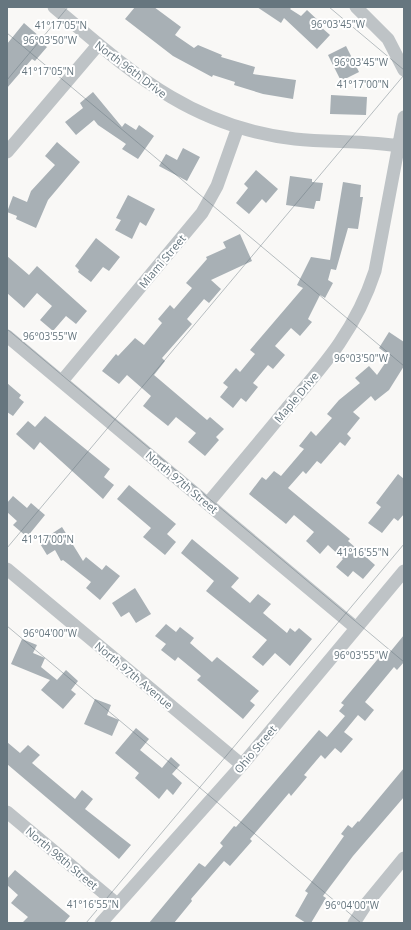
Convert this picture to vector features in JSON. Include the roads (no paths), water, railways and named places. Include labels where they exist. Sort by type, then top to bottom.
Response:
[{"type":"street","name":"North 96th Drive","points":[[54,7],[138,76],[167,96],[207,116],[238,127],[295,139],[382,143],[401,146]]},
{"type":"street","points":[[356,7],[388,39],[404,70]]},
{"type":"street","points":[[7,152],[98,44]]},
{"type":"street","name":"Maple Drive","points":[[208,503],[332,355],[357,317],[375,271],[401,146],[404,118]]},
{"type":"street","name":"Miami Street","points":[[62,381],[202,213],[217,186],[238,127]]},
{"type":"street","name":"North 97th Street","points":[[7,336],[356,628]]},
{"type":"street","name":"North 97th Avenue","points":[[7,569],[242,765]]},
{"type":"street","name":"Ohio Street","points":[[101,923],[242,765],[404,572]]},
{"type":"street","name":"North 98th Street","points":[[7,812],[117,904]]},
{"type":"street","points":[[354,923],[371,897],[404,858]]}]
